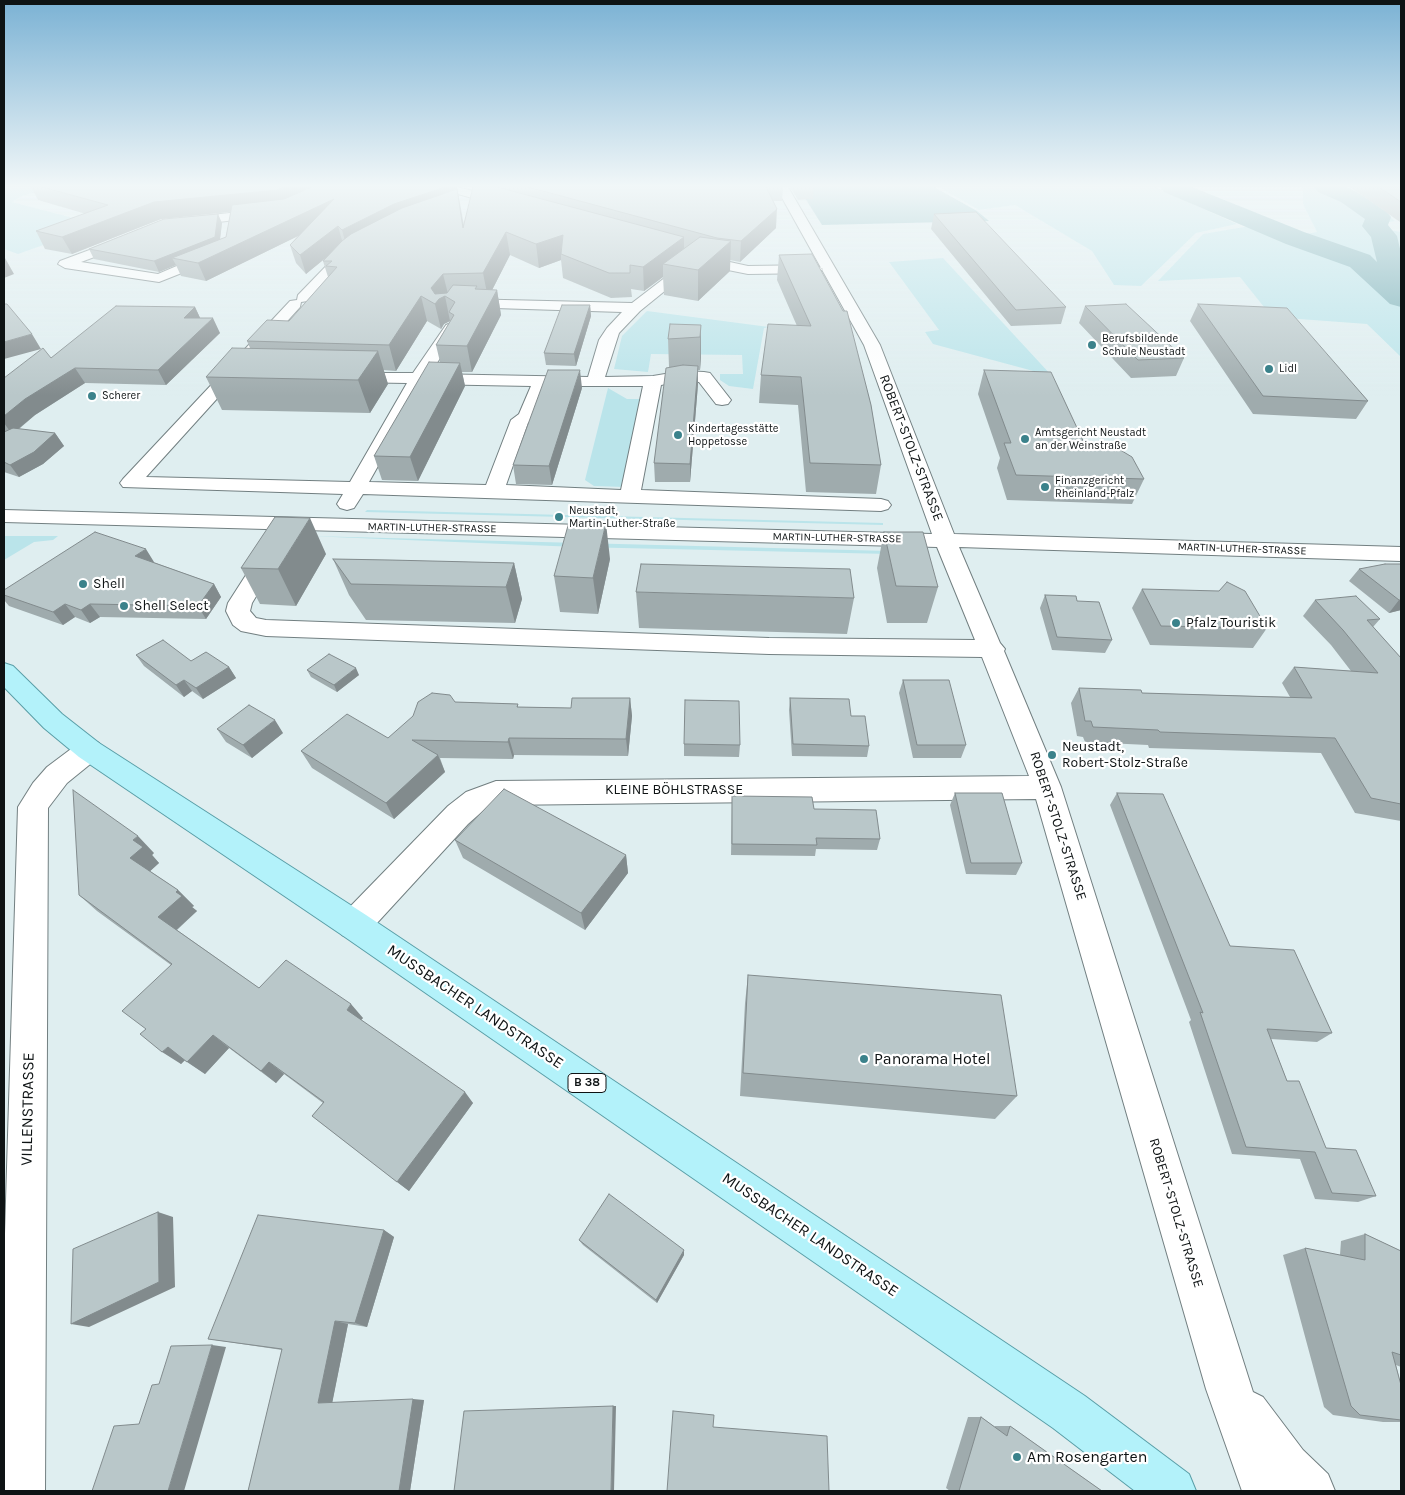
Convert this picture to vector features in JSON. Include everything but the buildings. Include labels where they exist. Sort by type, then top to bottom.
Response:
[{"type":"main road","name":"MUSSBACHER LANDSTRASSE","points":[[4,672],[53,721],[89,750],[354,925],[1052,1401],[1147,1470],[1172,1491]]},
{"type":"street","points":[[82,257],[64,264],[159,278],[211,257]]},
{"type":"street","points":[[348,257],[334,266],[299,301],[130,483],[355,490],[494,491],[881,505]]},
{"type":"street","points":[[690,257],[748,270],[784,271],[830,268]]},
{"type":"street","name":"ROBERT-STOLZ-STRASSE","points":[[823,257],[872,345],[947,541],[993,649],[1047,787],[1229,1389],[1266,1491]]},
{"type":"street","points":[[595,382],[612,331],[635,308],[698,259]]},
{"type":"street","points":[[450,309],[454,303],[635,308]]},
{"type":"street","points":[[333,526],[418,379],[451,328]]},
{"type":"street","points":[[230,374],[249,375]]},
{"type":"street","points":[[332,377],[595,382],[653,381],[683,376],[704,378],[722,400]]},
{"type":"street","points":[[494,491],[520,420],[528,417],[541,381]]},
{"type":"street","points":[[630,497],[653,381]]},
{"type":"street","name":"MARTIN-LUTHER-STRASSE","points":[[4,516],[1401,554]]},
{"type":"street","points":[[289,525],[240,603],[238,611],[241,619],[249,625],[312,631],[759,646],[993,649]]},
{"type":"street","name":"VILLENSTRASSE","points":[[21,1491],[33,807],[43,791],[58,775],[89,750]]},
{"type":"street","name":"KLEINE BÖHLSTRASSE","points":[[354,925],[458,815],[476,800],[496,793],[1047,787]]},
{"type":"street","points":[[1229,1389],[1286,1467],[1311,1491]]},
{"type":"shaded area","points":[[1096,257],[1171,257],[1141,286],[1114,285]]},
{"type":"shaded area","points":[[1181,257],[1401,257],[1401,357],[1367,324],[1272,317],[1240,277],[1158,281]]},
{"type":"shaded area","points":[[943,258],[1052,376],[933,344],[925,332],[939,330],[889,262]]},
{"type":"shaded area","points":[[647,311],[769,327],[764,328],[753,389],[729,386],[720,380],[720,374],[743,374],[742,355],[651,354],[648,372],[614,369],[622,336]]},
{"type":"shaded area","points":[[608,388],[627,399],[644,399],[624,487],[594,486],[585,480]]},
{"type":"shaded area","points":[[367,510],[883,523],[883,525],[365,512]]},
{"type":"shaded area","points":[[4,536],[58,536],[53,540],[34,542],[4,560]]},
{"type":"shaded area","points":[[309,536],[889,551],[890,554],[577,547]]},
{"type":"waterway","points":[[1348,257],[1360,261],[1401,298]]},
{"type":"waterway","points":[[1389,257],[1401,282]]},
{"type":"place","name":"Berufsbildende Schule Neustadt","points":[[1092,345]]},
{"type":"place","name":"Lidl","points":[[1269,369]]},
{"type":"place","name":"Scherer","points":[[92,396]]},
{"type":"place","name":"Kindertagesstätte Hoppetosse","points":[[678,435]]},
{"type":"place","name":"Amtsgericht Neustadt an der Weinstraße","points":[[1025,439]]},
{"type":"place","name":"Finanzgericht Rheinland-Pfalz","points":[[1045,487]]},
{"type":"place","name":"Neustadt, Martin-Luther-Straße","points":[[559,517]]},
{"type":"place","name":"Shell","points":[[83,584]]},
{"type":"place","name":"Shell Select","points":[[124,606]]},
{"type":"place","name":"Pfalz Touristik","points":[[1176,623]]},
{"type":"place","name":"Neustadt, Robert-Stolz-Straße","points":[[1052,755]]},
{"type":"place","name":"Panorama Hotel","points":[[864,1059]]},
{"type":"place","name":"Am Rosengarten","points":[[1017,1457]]}]
